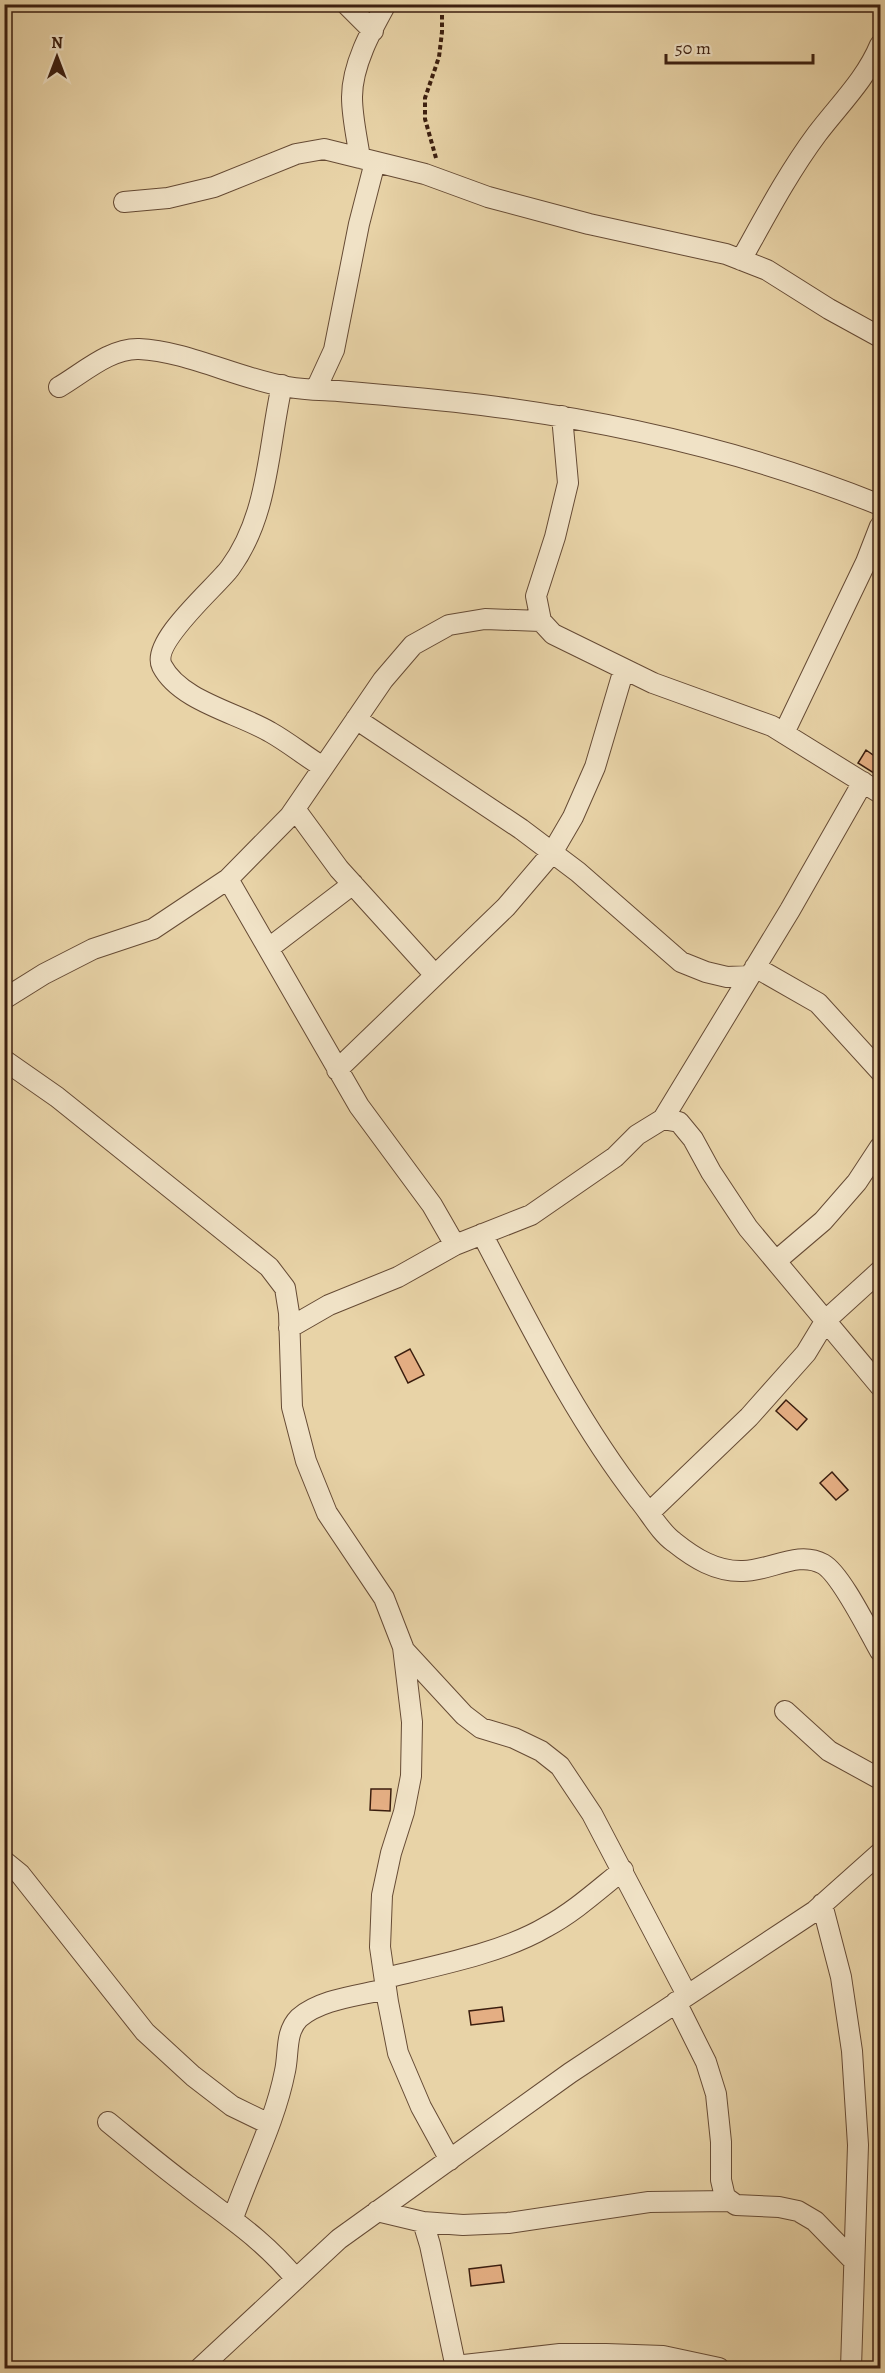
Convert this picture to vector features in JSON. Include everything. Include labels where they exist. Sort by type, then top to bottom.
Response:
[{"type":"street","points":[[346,4],[373,31]]},
{"type":"street","points":[[316,389],[334,350],[357,234],[367,160],[352,96],[356,69],[386,4]]},
{"type":"street","points":[[741,260],[800,159],[857,85],[880,45]]},
{"type":"street","points":[[124,202],[168,198],[214,188],[296,154],[324,149],[441,180],[488,197],[589,224],[703,249],[741,260],[767,270],[829,309],[880,337]]},
{"type":"street","points":[[59,387],[115,352],[139,349],[169,354],[233,374],[282,385],[480,405],[562,416],[741,457],[880,505]]},
{"type":"street","points":[[282,385],[273,422],[260,503],[250,534],[230,568],[165,643],[160,659],[162,667],[181,687],[226,712],[269,731],[323,767]]},
{"type":"street","points":[[562,416],[568,483],[555,537],[536,596],[541,621],[553,634],[653,683],[772,726],[880,793]]},
{"type":"street","points":[[784,733],[866,562],[880,526]]},
{"type":"street","points":[[4,999],[44,974],[93,949],[153,929],[228,879],[295,809],[383,680],[413,645],[449,625],[485,619],[541,621]]},
{"type":"street","points":[[337,1070],[506,907],[552,853],[573,817],[595,767],[624,669]]},
{"type":"street","points":[[356,719],[502,816],[578,872],[681,962],[727,977],[753,971],[818,1003],[880,1071]]},
{"type":"street","points":[[289,1328],[329,1305],[398,1277],[455,1245],[531,1215],[615,1157],[637,1135],[663,1119],[753,971],[863,782]]},
{"type":"street","points":[[295,809],[339,869],[435,975]]},
{"type":"street","points":[[228,879],[359,1107],[432,1205],[455,1245]]},
{"type":"street","points":[[269,948],[353,884]]},
{"type":"street","points":[[4,1060],[66,1104],[269,1267],[285,1288],[292,1407],[306,1461],[327,1513],[384,1598],[404,1650],[412,1722],[411,1776],[382,1895],[380,1947],[398,2053],[421,2107],[450,2160]]},
{"type":"street","points":[[663,1119],[679,1122],[693,1139],[711,1172],[748,1228],[880,1386]]},
{"type":"street","points":[[776,1261],[823,1221],[857,1182],[880,1147]]},
{"type":"street","points":[[482,1234],[546,1355],[627,1484],[672,1541],[703,1562],[719,1569],[744,1572],[794,1560],[811,1560],[825,1565],[841,1584],[880,1651]]},
{"type":"street","points":[[649,1513],[749,1417],[806,1353],[826,1320],[880,1271]]},
{"type":"street","points":[[404,1650],[464,1715],[481,1728],[514,1738],[541,1751],[560,1766],[592,1814],[623,1870],[681,1998],[706,2062],[716,2094],[721,2142],[721,2180],[725,2197],[736,2205],[778,2207],[798,2211],[814,2221],[854,2260]]},
{"type":"street","points":[[785,1712],[829,1751],[880,1779]]},
{"type":"street","points":[[200,2368],[339,2239],[570,2073],[822,1904],[880,1853]]},
{"type":"street","points":[[4,1861],[20,1874],[145,2032],[193,2076],[224,2100],[269,2124]]},
{"type":"street","points":[[233,2218],[269,2124],[286,2069],[290,2033],[298,2020],[313,2009],[507,1944],[546,1928],[623,1870]]},
{"type":"street","points":[[822,1904],[841,1977],[852,2050],[858,2145],[851,2368]]},
{"type":"street","points":[[108,2122],[188,2187],[233,2218],[274,2253],[296,2279]]},
{"type":"street","points":[[377,2211],[423,2222],[464,2225],[508,2223],[649,2202],[730,2201]]},
{"type":"street","points":[[423,2222],[456,2367],[560,2354],[606,2354],[663,2356],[719,2368]]},
{"type":"path","points":[[441,180],[433,142],[425,119],[425,98],[439,57],[442,4]]},
{"type":"building","points":[[866,750],[880,760],[880,777],[858,763]]},
{"type":"building","points":[[410,1349],[424,1375],[408,1383],[395,1357]]},
{"type":"building","points":[[786,1400],[807,1419],[797,1430],[776,1411]]},
{"type":"building","points":[[832,1472],[848,1490],[836,1500],[820,1483]]},
{"type":"building","points":[[371,1789],[391,1789],[390,1811],[370,1810]]},
{"type":"building","points":[[502,2007],[504,2021],[471,2025],[469,2011]]},
{"type":"building","points":[[501,2265],[504,2282],[471,2286],[469,2269]]}]
